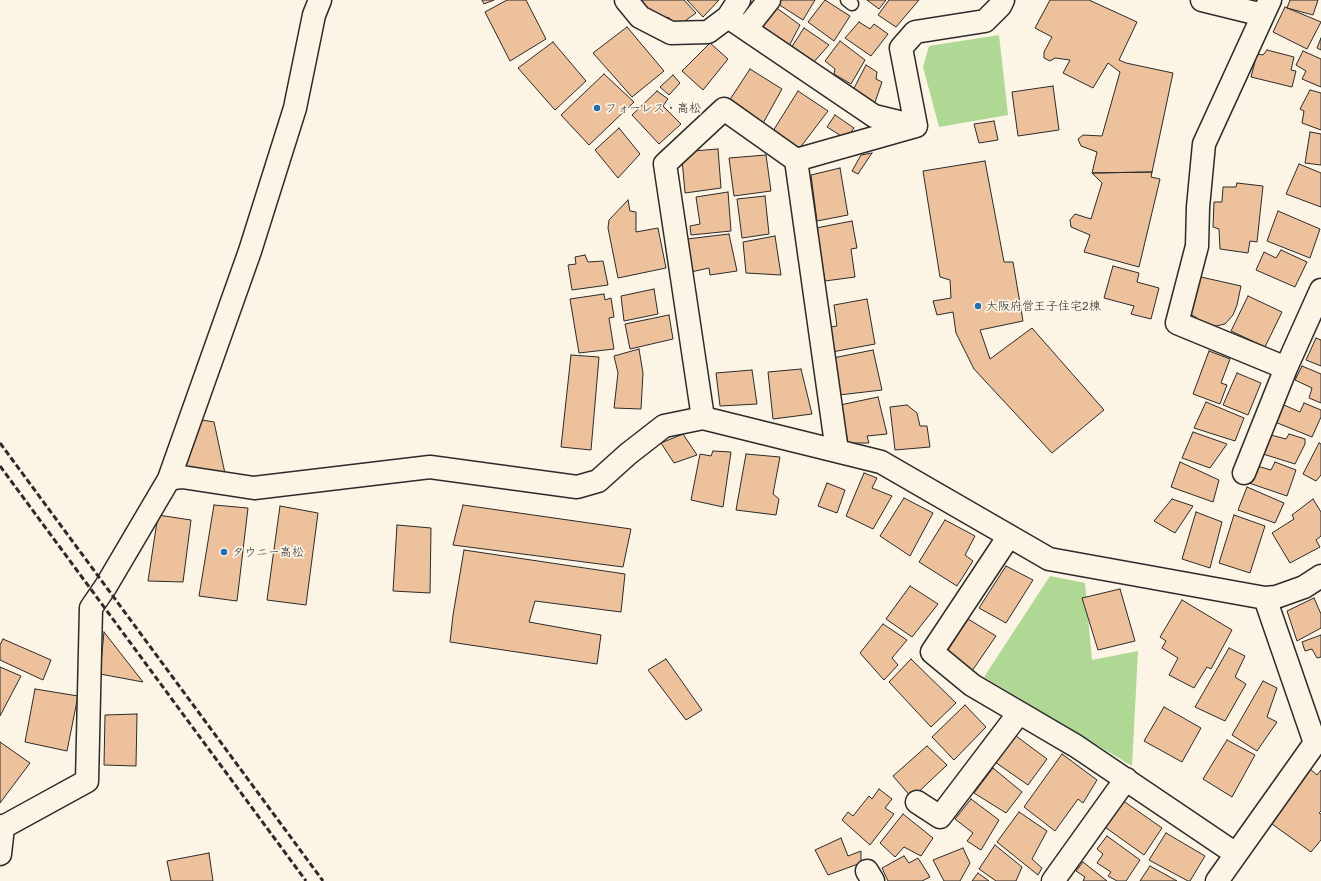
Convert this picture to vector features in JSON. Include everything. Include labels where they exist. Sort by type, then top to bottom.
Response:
[{"type":"street","points":[[0,854],[1,826],[87,781],[91,608],[106,586],[169,479],[250,251],[295,108],[314,15],[320,0]]},
{"type":"street","points":[[626,0],[640,17],[671,33],[708,32],[733,9],[746,29],[874,116],[916,126]]},
{"type":"street","points":[[746,29],[770,0]]},
{"type":"street","points":[[916,126],[901,48],[915,32],[985,21],[1000,6],[1003,0]]},
{"type":"street","points":[[1202,0],[1266,8],[1204,144],[1198,206],[1197,246],[1176,323],[1286,368]]},
{"type":"street","points":[[703,418],[665,164],[724,109],[796,160],[837,451]]},
{"type":"street","points":[[796,160],[916,126]]},
{"type":"street","points":[[1244,473],[1286,368],[1321,290]]},
{"type":"street","points":[[169,479],[182,477],[254,488],[430,467],[577,487],[598,481],[628,454],[664,426],[703,418],[881,462],[1049,559],[1265,598],[1276,597],[1304,587],[1321,576]]},
{"type":"street","points":[[1009,536],[932,652],[972,685],[1076,746],[1236,854]]},
{"type":"street","points":[[1217,881],[1315,743],[1315,724],[1265,598]]},
{"type":"street","points":[[917,802],[940,817],[1019,713]]},
{"type":"street","points":[[1053,881],[1126,779]]},
{"type":"green space","points":[[999,35],[1008,115],[939,127],[923,67],[929,46]]},
{"type":"green space","points":[[1050,576],[1085,583],[1092,660],[1138,651],[1132,766],[984,677]]},
{"type":"building","points":[[482,0],[494,0],[484,4]]},
{"type":"building","points":[[507,0],[526,0],[546,39],[510,61],[485,12]]},
{"type":"building","points":[[637,0],[684,0],[696,13],[678,26],[668,17],[663,22],[651,16]]},
{"type":"building","points":[[687,0],[719,0],[703,17]]},
{"type":"building","points":[[781,0],[815,0],[803,20],[778,4]]},
{"type":"building","points":[[825,0],[850,16],[834,41],[808,22]]},
{"type":"building","points":[[867,0],[886,0],[879,9]]},
{"type":"building","points":[[889,0],[919,0],[896,27],[878,15]]},
{"type":"building","points":[[1050,0],[1089,0],[1137,22],[1119,60],[1126,63],[1173,73],[1152,172],[1092,173],[1097,152],[1081,146],[1078,139],[1083,135],[1102,136],[1120,72],[1108,63],[1093,88],[1063,73],[1070,60],[1055,58],[1050,61],[1044,58],[1044,52],[1052,37],[1035,28]]},
{"type":"building","points":[[1290,0],[1318,0],[1313,15],[1287,8]]},
{"type":"building","points":[[774,6],[800,25],[787,50],[756,30]]},
{"type":"building","points":[[1285,7],[1321,22],[1307,49],[1273,32]]},
{"type":"building","points":[[859,22],[870,29],[874,24],[888,34],[871,56],[845,38]]},
{"type":"building","points":[[627,27],[664,71],[632,97],[593,53]]},
{"type":"building","points":[[804,28],[829,45],[812,64],[789,51]]},
{"type":"building","points":[[1321,38],[1321,50],[1317,48]]},
{"type":"building","points":[[840,41],[865,60],[851,84],[834,74],[835,69],[825,61]]},
{"type":"building","points":[[553,42],[586,81],[555,110],[518,68]]},
{"type":"building","points":[[710,43],[728,59],[703,90],[682,71]]},
{"type":"building","points":[[1267,50],[1294,57],[1291,70],[1296,71],[1292,87],[1251,77],[1257,54],[1263,55]]},
{"type":"building","points":[[1303,51],[1321,59],[1321,87],[1302,79],[1306,71],[1296,65]]},
{"type":"building","points":[[866,65],[877,72],[876,79],[882,82],[873,108],[851,94]]},
{"type":"building","points":[[750,69],[782,89],[762,125],[727,104]]},
{"type":"building","name":"フォーレス・高松","points":[[604,74],[634,102],[589,145],[561,115]]},
{"type":"building","points":[[673,75],[680,83],[669,95],[660,87]]},
{"type":"building","points":[[1053,86],[1059,130],[1018,136],[1012,92]]},
{"type":"building","points":[[1310,90],[1321,93],[1321,130],[1302,123],[1304,111],[1300,109]]},
{"type":"building","points":[[657,91],[668,99],[663,106],[681,124],[659,144],[632,115]]},
{"type":"building","points":[[798,91],[828,111],[799,149],[773,131]]},
{"type":"building","points":[[835,115],[854,128],[846,139],[827,127]]},
{"type":"building","points":[[994,121],[998,140],[979,143],[974,124]]},
{"type":"building","points":[[619,128],[640,154],[618,178],[595,150]]},
{"type":"building","points":[[1310,132],[1321,134],[1321,165],[1305,163]]},
{"type":"building","points":[[718,149],[721,188],[685,193],[682,159],[693,151]]},
{"type":"building","points":[[872,153],[858,174],[852,171],[861,155]]},
{"type":"building","points":[[766,155],[771,191],[734,196],[729,158]]},
{"type":"building","name":"大阪府営王子住宅2棟","points":[[985,161],[1004,262],[1013,262],[1023,321],[980,330],[990,359],[1032,328],[1104,410],[1052,453],[974,369],[956,333],[953,312],[937,315],[933,301],[951,298],[950,280],[940,277],[923,171]]},
{"type":"building","points":[[1299,164],[1321,173],[1321,207],[1286,194]]},
{"type":"building","points":[[840,168],[848,215],[817,221],[811,175]]},
{"type":"building","points":[[1152,172],[1151,177],[1160,179],[1139,267],[1084,252],[1090,235],[1071,227],[1070,220],[1075,214],[1091,219],[1102,183],[1092,173]]},
{"type":"building","points":[[1237,183],[1263,186],[1257,242],[1250,241],[1248,253],[1220,249],[1219,229],[1213,227],[1214,202],[1222,202],[1223,187],[1236,187]]},
{"type":"building","points":[[728,192],[731,231],[691,235],[690,226],[700,224],[696,197]]},
{"type":"building","points":[[765,196],[769,234],[742,238],[737,199]]},
{"type":"building","points":[[628,200],[630,211],[636,212],[636,232],[658,228],[666,268],[618,278],[608,228],[609,220]]},
{"type":"building","points":[[1278,211],[1320,229],[1310,258],[1267,241]]},
{"type":"building","points":[[852,221],[857,248],[851,249],[855,277],[825,281],[816,228]]},
{"type":"building","points":[[729,234],[737,271],[710,275],[709,268],[691,272],[687,239]]},
{"type":"building","points":[[775,236],[781,275],[746,273],[743,242]]},
{"type":"building","points":[[1281,250],[1307,262],[1295,287],[1256,270],[1264,252],[1276,258]]},
{"type":"building","points":[[585,255],[588,262],[603,261],[608,285],[572,290],[568,265],[576,264],[575,257]]},
{"type":"building","points":[[1113,266],[1139,273],[1137,282],[1159,288],[1151,319],[1131,314],[1134,306],[1104,298]]},
{"type":"building","points":[[1201,277],[1241,286],[1233,315],[1225,324],[1216,326],[1195,321],[1197,318],[1190,314]]},
{"type":"building","points":[[654,289],[658,314],[624,321],[621,296]]},
{"type":"building","points":[[604,294],[605,300],[611,298],[614,317],[609,318],[614,349],[579,353],[570,299]]},
{"type":"building","points":[[1248,296],[1282,312],[1265,347],[1231,331]]},
{"type":"building","points":[[867,299],[875,344],[832,352],[829,327],[837,326],[834,305]]},
{"type":"building","points":[[669,315],[673,339],[630,349],[625,324]]},
{"type":"building","points":[[1316,338],[1321,340],[1321,366],[1306,360]]},
{"type":"building","points":[[639,349],[643,373],[641,409],[614,408],[618,373],[614,356]]},
{"type":"building","points":[[873,350],[882,390],[839,395],[833,358]]},
{"type":"building","points":[[1209,351],[1230,359],[1221,383],[1227,385],[1220,404],[1193,394]]},
{"type":"building","points":[[571,355],[599,357],[591,450],[561,447]]},
{"type":"building","points":[[1302,366],[1321,374],[1321,403],[1309,398],[1312,388],[1295,380]]},
{"type":"building","points":[[801,369],[812,414],[773,419],[768,372]]},
{"type":"building","points":[[752,370],[757,404],[720,406],[716,373]]},
{"type":"building","points":[[1237,373],[1261,383],[1248,415],[1223,405]]},
{"type":"building","points":[[878,397],[887,434],[867,436],[869,443],[848,443],[840,405]]},
{"type":"building","points":[[1206,402],[1244,418],[1235,441],[1194,428]]},
{"type":"building","points":[[1304,403],[1321,410],[1321,417],[1312,437],[1275,422],[1284,405],[1300,412]]},
{"type":"building","points":[[907,405],[917,413],[920,426],[927,426],[930,447],[895,450],[890,407]]},
{"type":"building","points":[[196,419],[214,422],[226,478],[176,469]]},
{"type":"building","points":[[1193,432],[1227,444],[1210,468],[1182,458]]},
{"type":"building","points":[[683,434],[697,455],[674,463],[661,443]]},
{"type":"building","points":[[1289,434],[1305,439],[1305,444],[1295,464],[1263,454],[1271,435],[1286,439]]},
{"type":"building","points":[[1319,443],[1321,444],[1321,475],[1316,481],[1303,474]]},
{"type":"building","points":[[713,451],[731,452],[723,507],[691,500],[700,454],[711,456]]},
{"type":"building","points":[[746,454],[780,457],[773,494],[779,499],[776,515],[736,510]]},
{"type":"building","points":[[1180,462],[1219,480],[1213,502],[1171,487]]},
{"type":"building","points":[[1275,462],[1296,470],[1287,496],[1249,483],[1257,466],[1271,470]]},
{"type":"building","points":[[864,473],[877,478],[872,488],[892,496],[873,529],[846,516]]},
{"type":"building","points":[[827,483],[845,490],[837,513],[818,506]]},
{"type":"building","points":[[1247,487],[1284,503],[1275,523],[1238,510]]},
{"type":"building","points":[[904,498],[933,513],[910,556],[880,536]]},
{"type":"building","points":[[1172,499],[1193,506],[1175,533],[1154,521]]},
{"type":"building","points":[[1313,499],[1321,512],[1321,536],[1316,540],[1320,547],[1290,563],[1272,533],[1294,519],[1292,515]]},
{"type":"building","name":"タウニー高松","points":[[214,505],[248,508],[237,601],[199,596]]},
{"type":"building","points":[[463,505],[631,529],[623,567],[453,545]]},
{"type":"building","points":[[280,506],[318,513],[306,605],[267,600]]},
{"type":"building","points":[[1196,512],[1222,522],[1210,568],[1182,559]]},
{"type":"building","points":[[158,515],[191,520],[183,582],[148,581]]},
{"type":"building","points":[[1234,515],[1265,526],[1250,573],[1219,563]]},
{"type":"building","points":[[945,520],[975,536],[965,555],[973,561],[957,586],[919,562]]},
{"type":"building","points":[[397,525],[431,528],[430,593],[393,591]]},
{"type":"building","points":[[464,550],[625,574],[621,612],[535,601],[529,622],[601,635],[597,664],[450,642]]},
{"type":"building","points":[[1006,566],[1033,580],[1006,623],[979,608]]},
{"type":"building","points":[[910,586],[938,604],[912,637],[886,619]]},
{"type":"building","points":[[1120,589],[1135,641],[1098,650],[1082,598]]},
{"type":"building","points":[[1314,598],[1321,614],[1321,628],[1297,641],[1287,611]]},
{"type":"building","points":[[1182,600],[1232,630],[1211,669],[1207,667],[1194,688],[1169,675],[1178,658],[1162,648],[1166,641],[1160,637]]},
{"type":"building","points":[[968,619],[996,636],[972,671],[946,653]]},
{"type":"building","points":[[883,624],[907,640],[892,658],[898,665],[884,680],[860,653]]},
{"type":"building","points":[[104,632],[143,682],[100,674]]},
{"type":"building","points":[[1321,635],[1321,657],[1317,658],[1312,649],[1305,651],[1302,642]]},
{"type":"building","points":[[3,639],[51,660],[43,680],[0,660],[0,645]]},
{"type":"building","points":[[1229,648],[1245,656],[1235,677],[1246,684],[1225,721],[1195,707]]},
{"type":"building","points":[[666,659],[702,710],[686,720],[648,670]]},
{"type":"building","points":[[911,659],[956,703],[931,727],[889,682]]},
{"type":"building","points":[[0,667],[21,676],[0,716]]},
{"type":"building","points":[[1263,681],[1277,688],[1267,717],[1277,722],[1257,751],[1232,735]]},
{"type":"building","points":[[35,689],[78,696],[67,751],[25,742]]},
{"type":"building","points":[[965,705],[986,727],[954,760],[932,737]]},
{"type":"building","points":[[1164,707],[1201,728],[1182,762],[1144,741]]},
{"type":"building","points":[[137,714],[136,766],[104,765],[105,715]]},
{"type":"building","points":[[1016,736],[1047,759],[1028,785],[995,762]]},
{"type":"building","points":[[1227,740],[1255,755],[1232,797],[1203,779]]},
{"type":"building","points":[[0,742],[30,763],[0,803]]},
{"type":"building","points":[[927,746],[947,765],[912,798],[893,776]]},
{"type":"building","points":[[1062,754],[1097,780],[1083,803],[1078,799],[1055,831],[1024,807]]},
{"type":"building","points":[[993,768],[1022,792],[1006,813],[974,793]]},
{"type":"building","points":[[1310,769],[1317,775],[1321,770],[1321,811],[1319,813],[1321,814],[1321,840],[1311,852],[1272,824]]},
{"type":"building","points":[[879,789],[892,799],[885,808],[894,814],[870,845],[842,820],[848,812],[853,816],[869,796],[872,799]]},
{"type":"building","points":[[971,799],[999,820],[981,850],[967,841],[973,833],[955,819]]},
{"type":"building","points":[[1122,800],[1162,828],[1144,855],[1102,825]]},
{"type":"building","points":[[1019,812],[1047,831],[1032,859],[1042,868],[1038,875],[997,842]]},
{"type":"building","points":[[903,814],[933,838],[921,856],[904,847],[895,857],[880,843]]},
{"type":"building","points":[[1166,833],[1205,856],[1190,881],[1149,860]]},
{"type":"building","points":[[1107,836],[1140,860],[1126,881],[1117,881],[1108,876],[1111,872],[1097,863],[1103,854],[1097,849]]},
{"type":"building","points":[[841,838],[848,856],[861,851],[861,863],[828,875],[815,850]]},
{"type":"building","points":[[995,845],[1022,867],[1016,881],[996,881],[979,869]]},
{"type":"building","points":[[963,848],[970,863],[960,881],[944,881],[933,860]]},
{"type":"building","points":[[209,853],[213,881],[171,881],[167,861]]},
{"type":"building","points":[[904,856],[909,863],[918,858],[930,877],[922,881],[888,881],[882,868]]},
{"type":"building","points":[[1083,862],[1107,881],[1083,881],[1085,877],[1076,871]]},
{"type":"building","points":[[1150,866],[1177,881],[1140,881]]},
{"type":"building","points":[[978,873],[989,881],[972,881]]},
{"type":"railway","points":[[0,443],[323,881]]},
{"type":"railway","points":[[0,466],[306,881]]},
{"type":"place","name":"フォーレス・高松","points":[[597,108]]},
{"type":"place","name":"大阪府営王子住宅2棟","points":[[978,306]]},
{"type":"place","name":"タウニー高松","points":[[224,552]]}]
